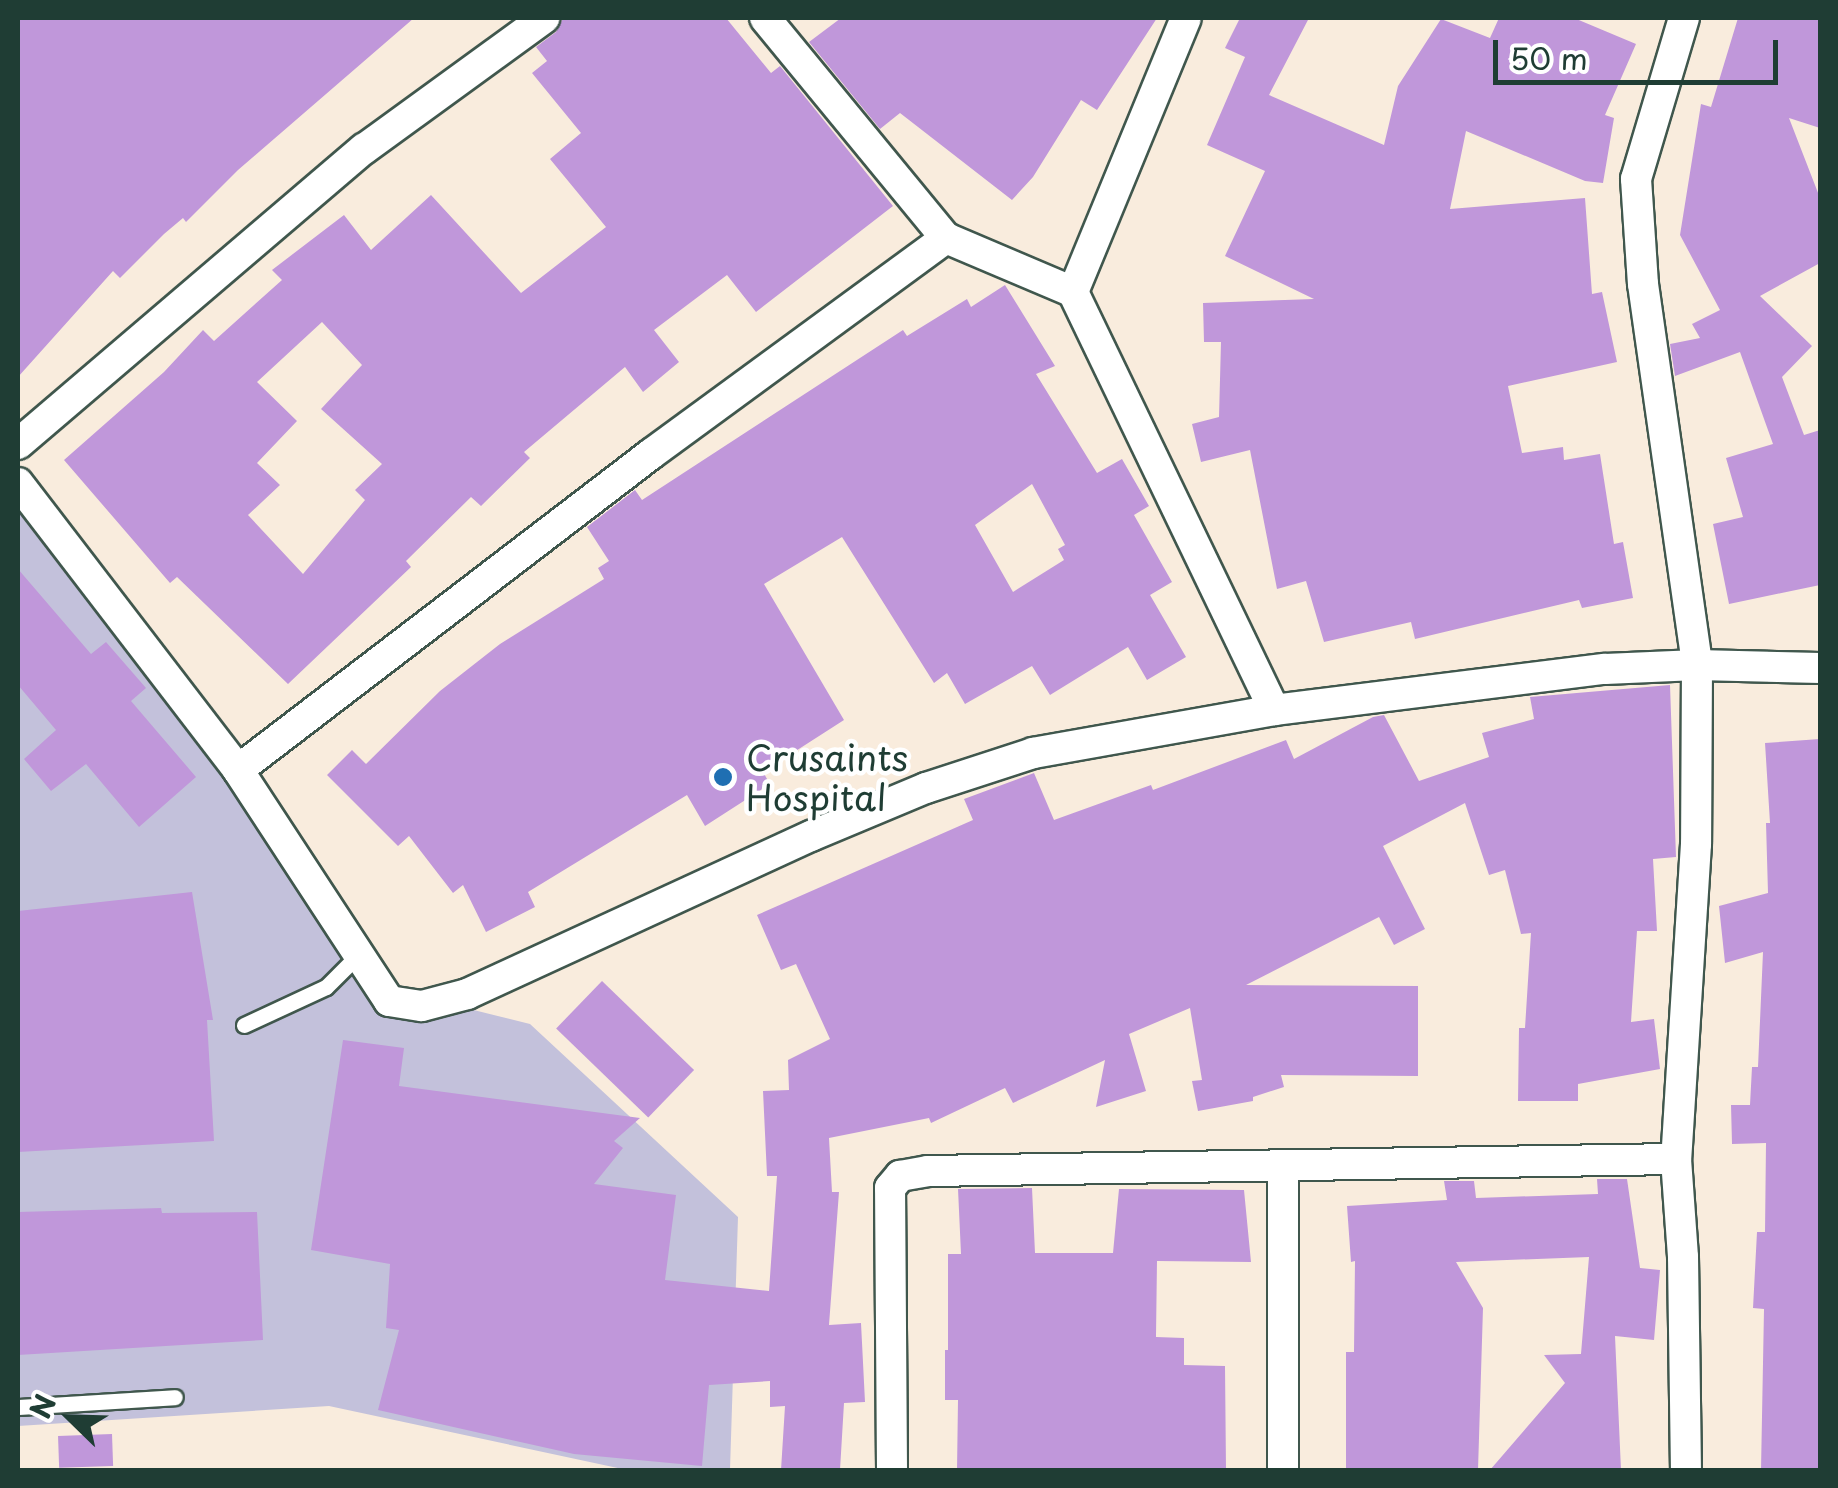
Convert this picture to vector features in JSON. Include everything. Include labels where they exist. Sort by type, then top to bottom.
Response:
[{"type":"street","points":[[18,444],[364,149],[544,18]]},
{"type":"street","points":[[765,18],[946,238],[1073,292],[1274,710]]},
{"type":"street","points":[[1073,292],[1186,18]]},
{"type":"street","points":[[1684,18],[1636,179],[1643,284],[1696,665],[1696,844],[1676,1159],[1683,1256],[1686,1470]]},
{"type":"street","points":[[238,770],[635,466],[946,238]]},
{"type":"street","points":[[18,483],[238,770],[390,1000],[422,1006],[452,998],[926,788],[1034,753],[1274,710],[1570,673],[1696,665],[1820,668]]},
{"type":"street","points":[[892,1470],[890,1188],[900,1176],[928,1171],[1676,1159]]},
{"type":"street","points":[[1283,1168],[1283,1470]]},
{"type":"lane","points":[[244,1025],[326,987],[361,952]]},
{"type":"lane","points":[[18,1407],[175,1396]]},
{"type":"shaded area","points":[[18,502],[249,790],[377,986],[530,1024],[738,1217],[730,1470],[627,1470],[329,1406],[18,1426]]},
{"type":"building","points":[[18,18],[414,18],[238,170],[186,222],[183,218],[164,234],[120,278],[113,271],[18,377]]},
{"type":"building","points":[[563,18],[726,18],[771,73],[780,66],[893,206],[756,312],[727,275],[654,330],[679,362],[643,392],[625,367],[524,452],[530,458],[481,506],[471,497],[406,561],[411,567],[288,684],[177,577],[170,583],[64,460],[164,372],[203,330],[214,341],[282,280],[272,270],[344,215],[371,250],[431,195],[521,293],[606,227],[550,159],[581,133],[532,73],[547,61],[536,47],[556,32]],"holes":[[[322,322],[362,365],[321,409],[382,464],[355,490],[365,500],[303,574],[248,515],[280,485],[257,463],[297,421],[257,382]]]},
{"type":"building","points":[[841,18],[1157,18],[1097,110],[1081,100],[1033,177],[1012,200],[900,113],[880,129],[809,42]]},
{"type":"building","points":[[1240,18],[1309,18],[1269,95],[1384,145],[1398,86],[1441,19],[1490,38],[1499,18],[1574,18],[1636,44],[1605,115],[1614,118],[1603,183],[1585,181],[1466,131],[1450,209],[1585,198],[1592,294],[1602,292],[1617,362],[1508,386],[1522,453],[1563,447],[1564,460],[1600,454],[1614,544],[1623,542],[1633,598],[1582,608],[1579,600],[1415,639],[1411,622],[1324,642],[1306,581],[1277,589],[1250,450],[1201,462],[1192,424],[1219,417],[1221,342],[1204,342],[1203,303],[1314,299],[1225,256],[1265,171],[1207,145],[1245,57],[1225,48]]},
{"type":"building","points":[[1738,18],[1820,18],[1820,128],[1789,118],[1820,198],[1820,263],[1760,296],[1812,346],[1782,377],[1804,435],[1820,430],[1820,585],[1729,604],[1713,524],[1743,517],[1726,458],[1773,444],[1740,352],[1675,376],[1670,344],[1700,338],[1692,324],[1720,310],[1680,235],[1701,104],[1711,107]]},
{"type":"building","points":[[1005,285],[1055,366],[1036,374],[1097,473],[1122,459],[1149,506],[1134,515],[1172,582],[1150,595],[1186,657],[1147,680],[1128,647],[1050,695],[1032,666],[965,704],[947,673],[934,683],[842,537],[764,584],[844,720],[763,772],[770,784],[705,826],[687,795],[528,892],[535,907],[486,932],[463,885],[453,893],[409,836],[398,846],[327,775],[352,750],[366,764],[440,691],[500,644],[604,579],[598,568],[609,561],[587,527],[635,490],[642,500],[903,330],[907,336],[967,299],[971,307]],"holes":[[[1032,484],[1065,545],[1058,549],[1064,560],[1013,592],[975,525]]]},
{"type":"building","points":[[18,569],[91,654],[106,642],[146,688],[131,701],[196,777],[139,827],[86,764],[51,791],[24,759],[56,730],[18,685]]},
{"type":"building","points":[[1670,685],[1676,857],[1653,859],[1657,931],[1637,931],[1631,1022],[1654,1019],[1660,1069],[1578,1084],[1578,1101],[1518,1101],[1519,1028],[1525,1028],[1531,933],[1521,934],[1505,870],[1489,875],[1465,803],[1383,846],[1425,929],[1394,945],[1379,917],[1246,985],[1418,986],[1418,1076],[1281,1075],[1284,1087],[1253,1097],[1253,1101],[1198,1111],[1192,1081],[1202,1080],[1190,1008],[1129,1034],[1146,1091],[1096,1107],[1105,1060],[1013,1103],[1005,1088],[931,1123],[929,1118],[829,1138],[832,1192],[839,1192],[829,1325],[861,1323],[865,1402],[844,1403],[840,1470],[781,1470],[785,1406],[770,1407],[770,1381],[709,1385],[702,1466],[574,1454],[378,1410],[399,1330],[386,1328],[390,1264],[311,1250],[343,1040],[404,1048],[399,1086],[640,1118],[614,1141],[623,1148],[594,1184],[676,1195],[665,1280],[769,1291],[777,1176],[767,1176],[763,1091],[789,1090],[788,1060],[830,1039],[796,964],[781,970],[757,915],[973,820],[964,799],[1034,773],[1054,820],[1151,785],[1153,790],[1286,740],[1294,759],[1373,717],[1384,715],[1419,781],[1489,757],[1482,733],[1534,719],[1530,697]]},
{"type":"building","points":[[1820,739],[1820,1470],[1761,1470],[1764,1309],[1753,1308],[1757,1232],[1765,1232],[1766,1143],[1732,1144],[1731,1105],[1750,1105],[1752,1067],[1758,1067],[1763,952],[1725,963],[1719,906],[1768,893],[1766,823],[1770,823],[1765,743]]},
{"type":"building","points":[[192,892],[213,1020],[207,1020],[214,1141],[18,1152],[18,911]]},
{"type":"building","points":[[602,981],[694,1070],[648,1117],[556,1028]]},
{"type":"building","points":[[1597,1179],[1627,1179],[1640,1268],[1660,1270],[1654,1340],[1615,1336],[1621,1470],[1490,1470],[1565,1383],[1544,1355],[1581,1354],[1589,1257],[1456,1262],[1483,1308],[1478,1470],[1346,1470],[1346,1352],[1354,1352],[1355,1261],[1351,1262],[1347,1206],[1447,1200],[1444,1181],[1474,1181],[1476,1198],[1598,1194]]},
{"type":"building","points":[[1032,1188],[1035,1253],[1113,1253],[1119,1189],[1244,1190],[1251,1262],[1157,1261],[1156,1337],[1184,1338],[1184,1365],[1225,1366],[1226,1470],[957,1470],[958,1400],[945,1400],[945,1350],[948,1254],[961,1254],[958,1189]]},
{"type":"building","points":[[161,1208],[162,1213],[257,1212],[263,1340],[18,1355],[18,1212]]},
{"type":"building","points":[[112,1434],[113,1466],[59,1468],[58,1436]]},
{"type":"place","name":"Crusaints Hospital","points":[[723,777]]}]
